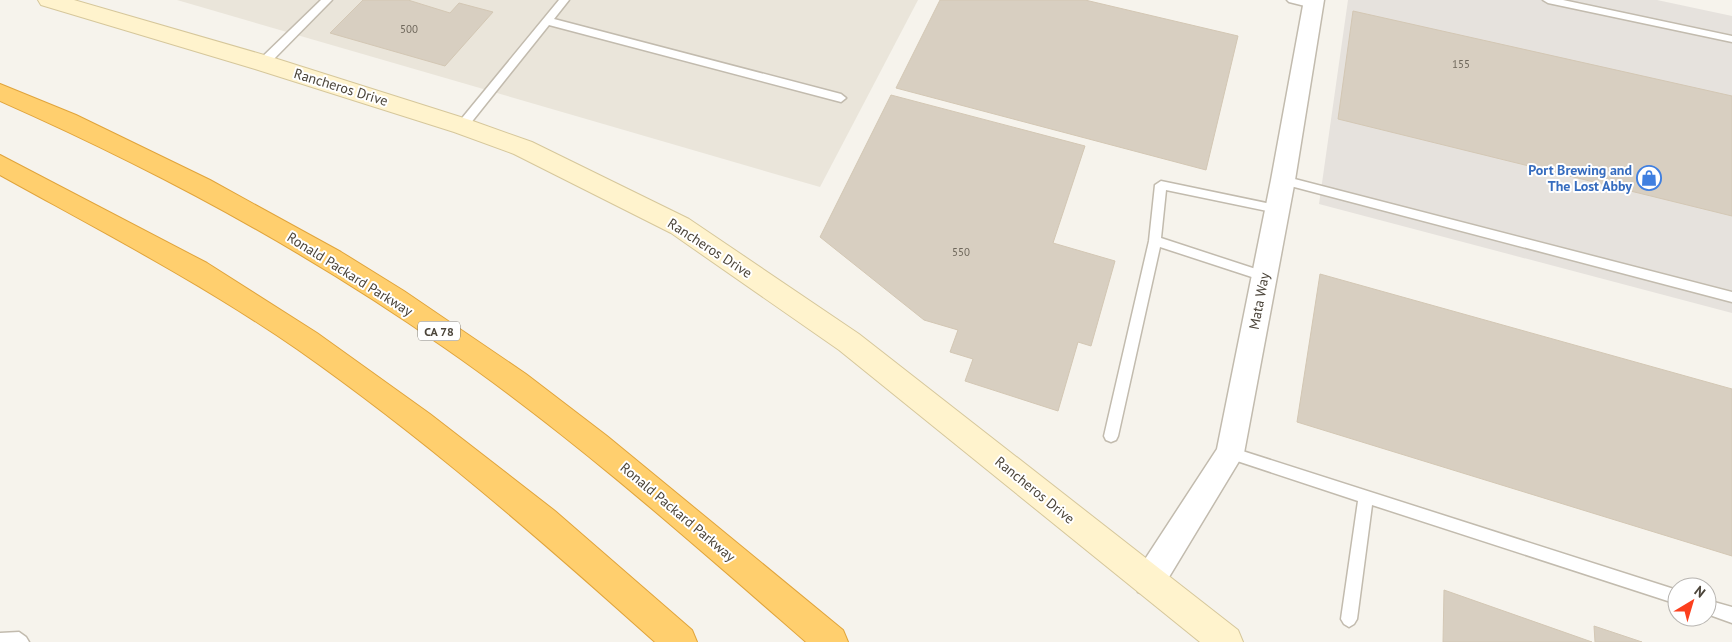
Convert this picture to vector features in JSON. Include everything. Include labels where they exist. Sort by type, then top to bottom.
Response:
[{"type":"highway","name":"Ronald Packard Parkway","points":[[0,92],[75,124],[236,206],[376,288],[514,382],[666,500],[831,642]]},
{"type":"highway","points":[[0,164],[198,271],[307,342],[420,423],[544,522],[680,642]]},
{"type":"main road","name":"Rancheros Drive","points":[[49,0],[264,63],[462,126],[523,148],[680,226],[850,342],[1226,642]]},
{"type":"street","name":"Mata Way","points":[[1150,581],[1230,453],[1283,180],[1306,2]]},
{"type":"lane","points":[[264,63],[327,0]]},
{"type":"lane","points":[[462,126],[564,0]]},
{"type":"lane","points":[[1548,0],[1732,40]]},
{"type":"lane","points":[[548,22],[841,98]]},
{"type":"lane","points":[[1283,180],[1732,297]]},
{"type":"lane","points":[[1111,436],[1155,241],[1161,185],[1277,209]]},
{"type":"lane","points":[[1155,241],[1264,276]]},
{"type":"lane","points":[[1230,453],[1667,594]]},
{"type":"lane","points":[[1349,619],[1366,497]]},
{"type":"lane","points":[[1717,610],[1732,615]]},
{"type":"lane","points":[[0,641],[19,640],[21,642]]},
{"type":"shaded area","points":[[177,0],[918,0],[820,187]]},
{"type":"shaded area","points":[[1348,0],[1657,0],[1732,16],[1732,313],[1319,204]]},
{"type":"building","points":[[363,0],[408,0],[450,13],[459,3],[493,12],[445,66],[330,33]]},
{"type":"building","points":[[940,0],[1085,0],[1238,36],[1206,170],[896,88]]},
{"type":"building","points":[[1353,11],[1732,96],[1732,216],[1338,119]]},
{"type":"building","points":[[891,95],[1085,146],[1053,243],[1115,261],[1091,346],[1078,342],[1058,411],[965,381],[973,359],[950,352],[958,330],[924,320],[820,237]]},
{"type":"building","points":[[1320,274],[1732,389],[1732,556],[1297,422]]},
{"type":"building","points":[[1444,590],[1592,642],[1443,642]]},
{"type":"building","points":[[1594,626],[1642,642],[1595,642]]},
{"type":"place","name":"Port Brewing and The Lost Abby","points":[[1649,178]]}]
